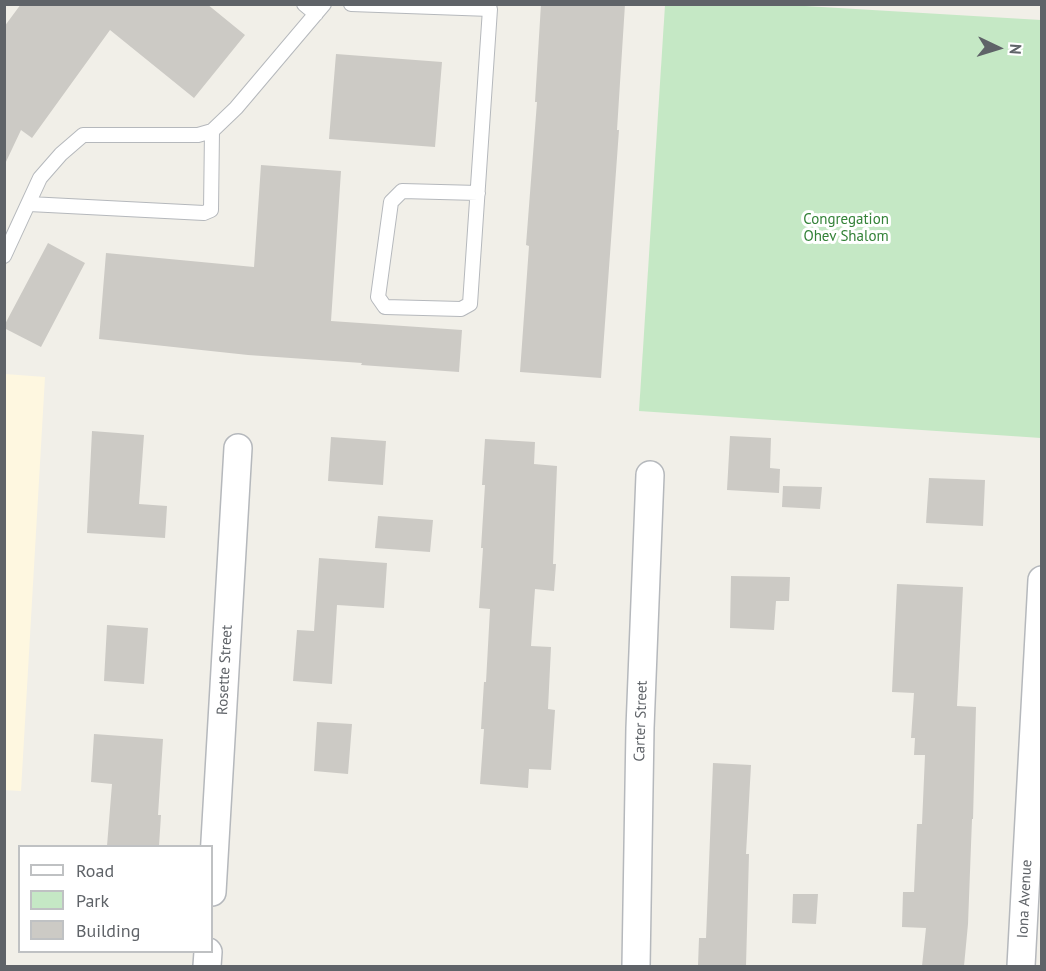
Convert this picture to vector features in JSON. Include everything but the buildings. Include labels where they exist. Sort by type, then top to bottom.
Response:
[{"type":"street","name":"Rosette Street","points":[[213,875],[238,448]]},
{"type":"street","name":"Carter Street","points":[[636,966],[640,728],[650,475]]},
{"type":"street","name":"Iona Avenue","points":[[1021,966],[1041,579]]},
{"type":"lane","points":[[4,256],[40,178],[61,154],[83,135],[198,135],[212,131],[236,108],[320,9],[304,4]]},
{"type":"lane","points":[[351,4],[490,9],[478,193],[470,303],[461,309],[385,307],[378,297],[391,201],[402,190],[478,193]]},
{"type":"lane","points":[[28,204],[204,213],[211,210],[212,131]]},
{"type":"shaded area","points":[[5,374],[45,377],[21,791],[4,790]]},
{"type":"green space","name":"Congregation Ohev Shalom","points":[[665,5],[788,5],[1041,20],[1041,438],[639,411]]}]
